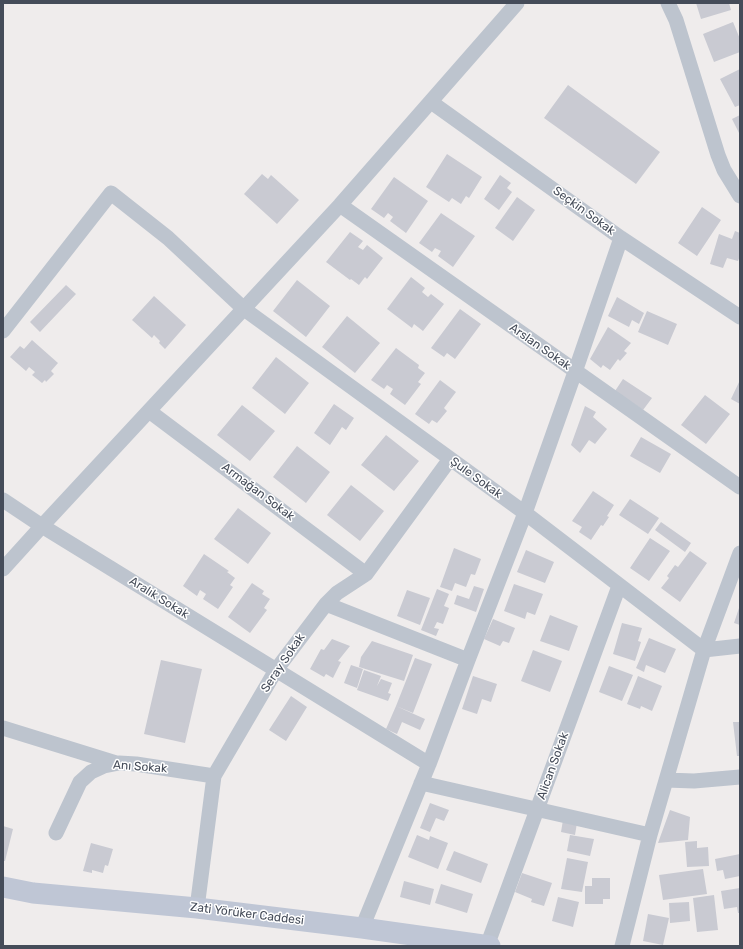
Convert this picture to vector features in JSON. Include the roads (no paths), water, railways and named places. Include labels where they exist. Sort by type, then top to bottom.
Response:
[{"type":"main road","name":"Zati Yörüker Caddesi","points":[[3,887],[33,893],[197,908],[362,928],[490,946]]},
{"type":"street","points":[[3,569],[340,205],[517,3]]},
{"type":"street","points":[[668,3],[676,20],[716,150],[724,170],[740,196]]},
{"type":"street","name":"Seçkin Sokak","points":[[431,102],[621,238],[740,317]]},
{"type":"street","name":"Şule Sokak","points":[[3,331],[111,193],[168,238],[244,310],[525,513],[704,650]]},
{"type":"street","name":"Arslan Sokak","points":[[340,205],[740,487]]},
{"type":"street","points":[[362,928],[429,764],[525,513],[621,238]]},
{"type":"street","name":"Armağan Sokak","points":[[150,410],[366,574]]},
{"type":"street","name":"Seray Sokak","points":[[197,908],[214,776],[276,670],[326,604],[337,593],[366,574],[450,459]]},
{"type":"street","name":"Aralık Sokak","points":[[3,500],[42,526],[429,764]]},
{"type":"street","points":[[622,946],[650,835],[704,650],[740,553]]},
{"type":"street","name":"Alican Sokak","points":[[487,946],[619,586]]},
{"type":"street","points":[[326,604],[468,660]]},
{"type":"street","points":[[704,650],[740,646]]},
{"type":"street","points":[[3,728],[119,763]]},
{"type":"street","name":"Anı Sokak","points":[[56,833],[78,785],[83,778],[97,768],[119,763],[136,764],[214,776]]},
{"type":"street","points":[[666,780],[694,781],[740,777]]},
{"type":"street","points":[[421,783],[650,835]]}]
